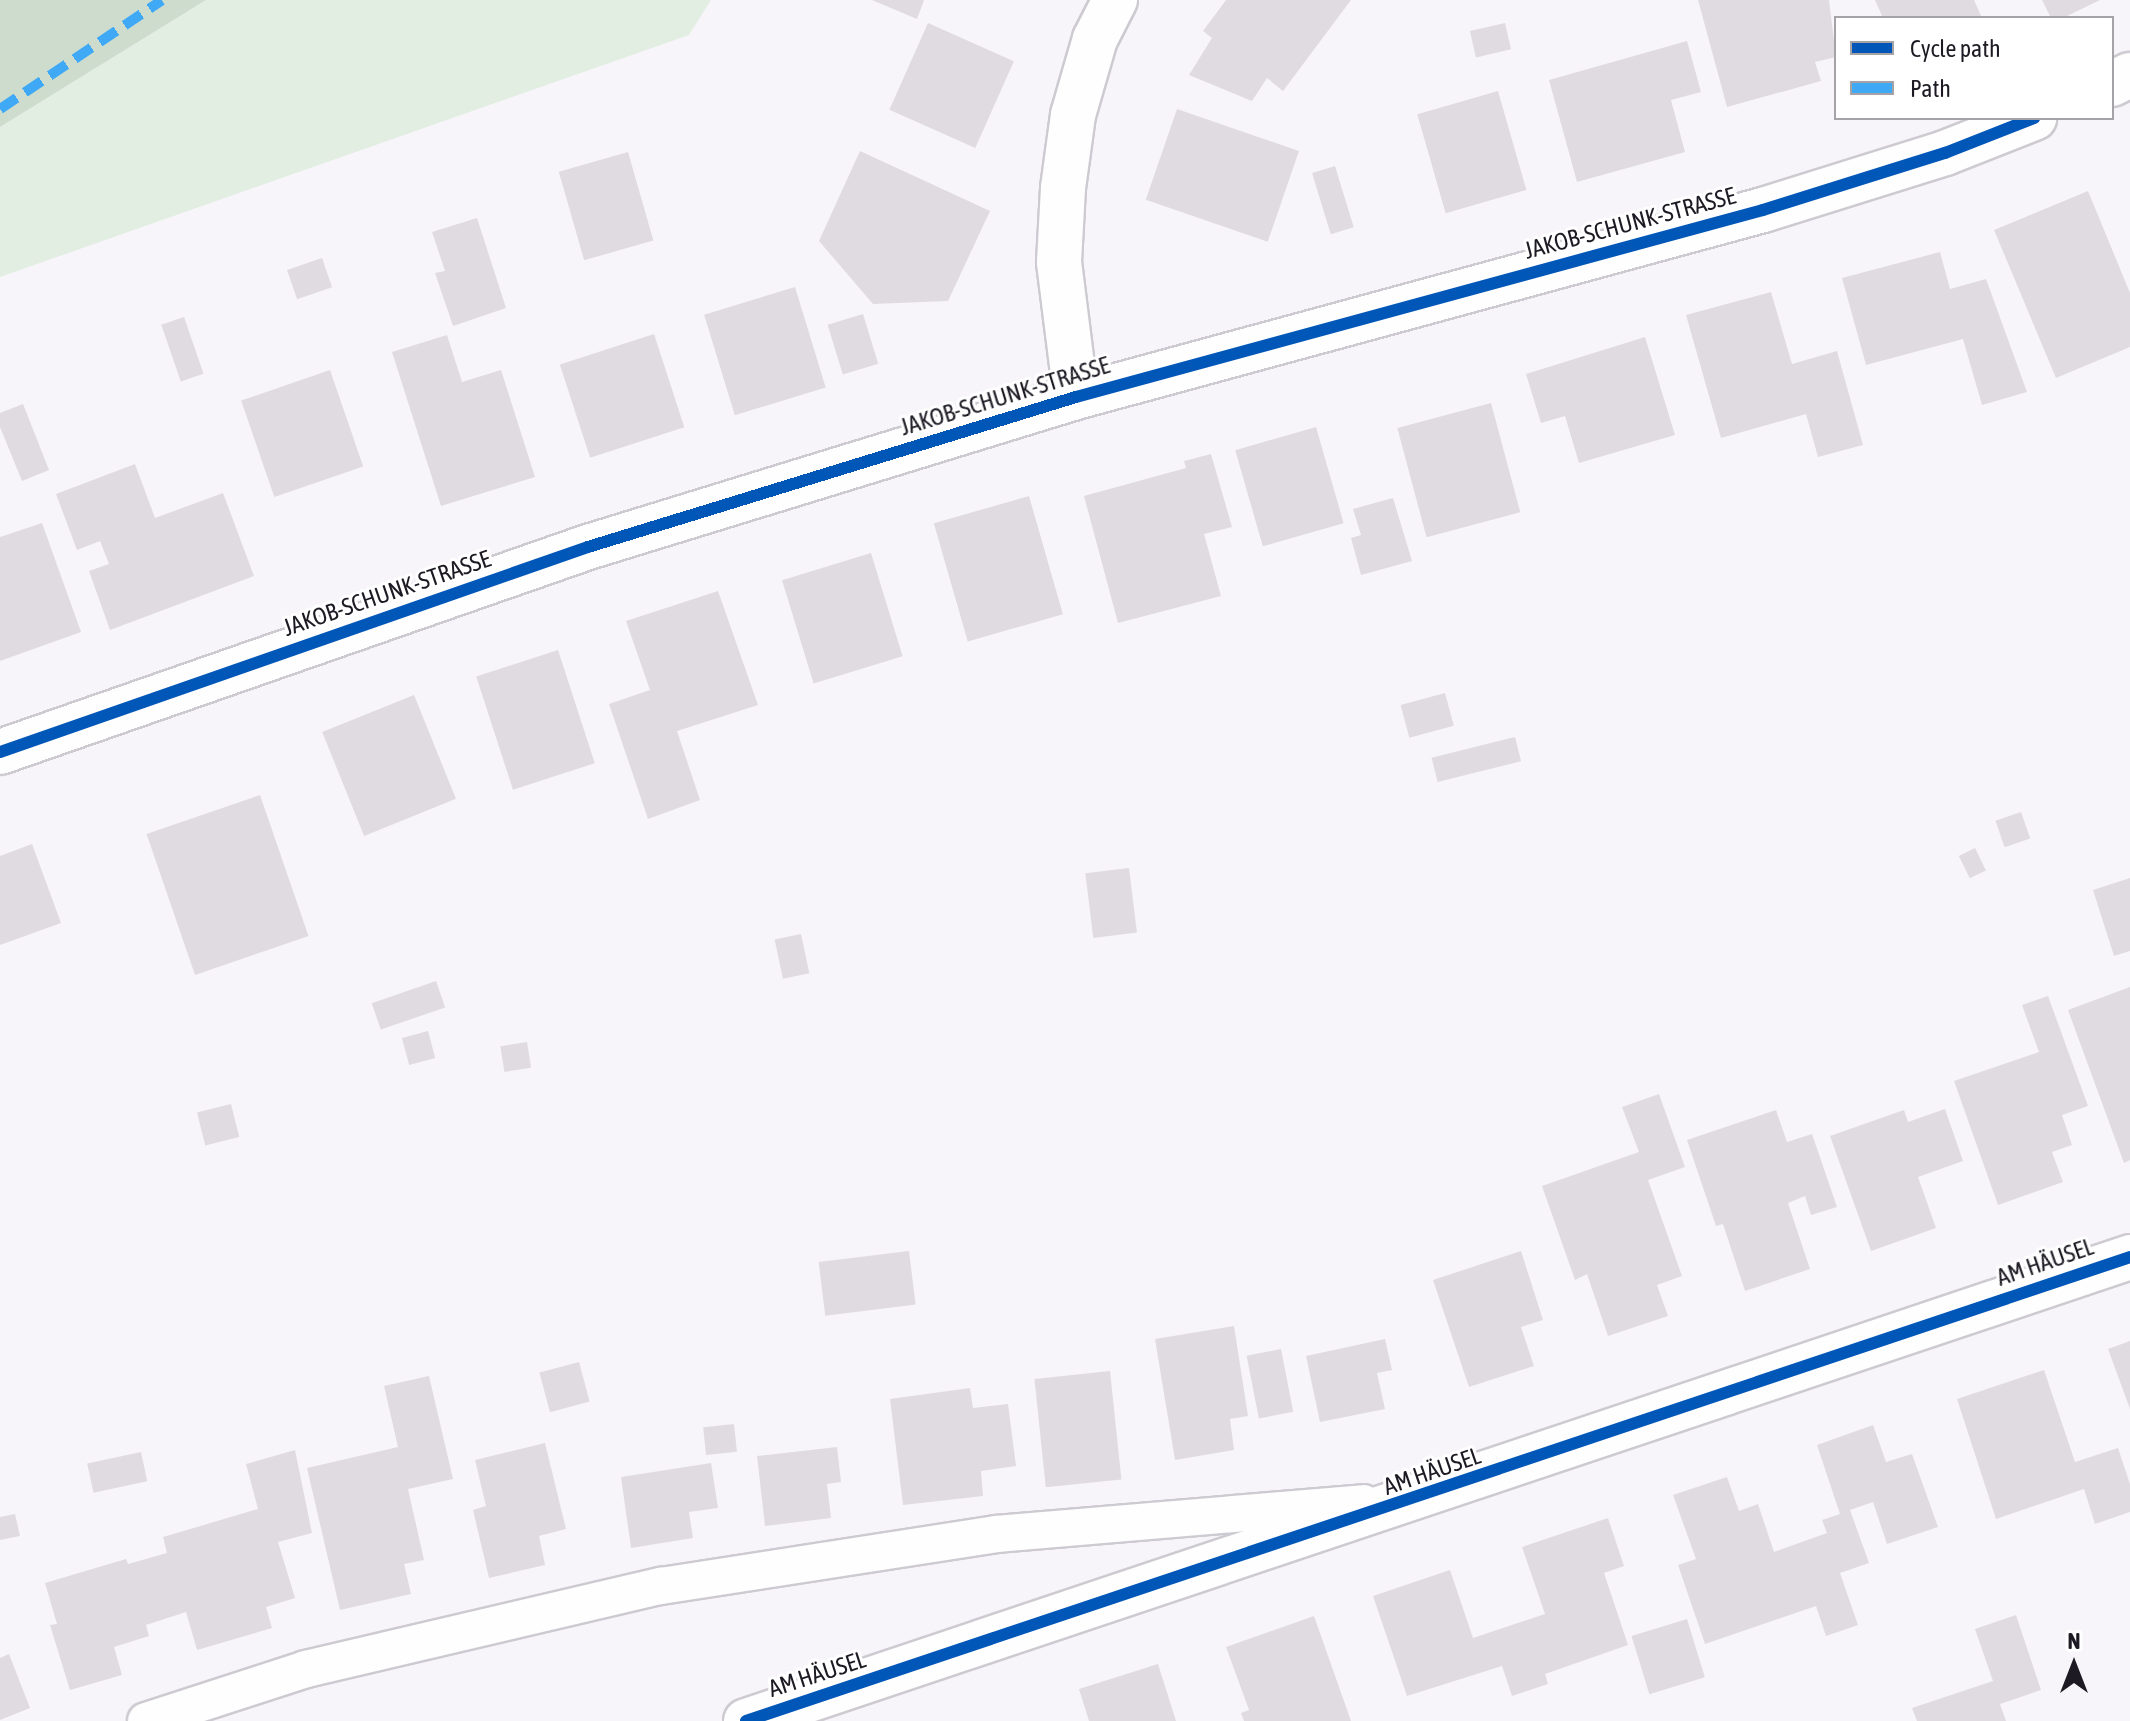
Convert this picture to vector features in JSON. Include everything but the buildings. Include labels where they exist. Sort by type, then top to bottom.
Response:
[{"type":"street","points":[[1076,397],[1059,262],[1063,188],[1073,115],[1095,39],[1115,0]]},
{"type":"street","name":"JAKOB-SCHUNK-STRASSE","points":[[0,752],[588,547],[1076,397],[1763,210],[1945,153],[2029,120]]},
{"type":"street","name":"AM HÄUSEL","points":[[746,1721],[1417,1499],[2130,1257]]},
{"type":"lane","name":"AM HÄUSEL","points":[[146,1721],[306,1669],[661,1586],[996,1534],[1417,1499]]},
{"type":"shaded area","points":[[206,0],[711,0],[689,35],[0,277],[0,127]]},
{"type":"green space","points":[[0,0],[206,0],[0,127]]},
{"type":"marked path","points":[[0,109],[162,0]]},
{"type":"cycle path","points":[[0,752],[588,547],[1076,397],[1763,210],[1945,153],[2029,120]]},
{"type":"cycle path","points":[[746,1721],[2130,1257]]}]
